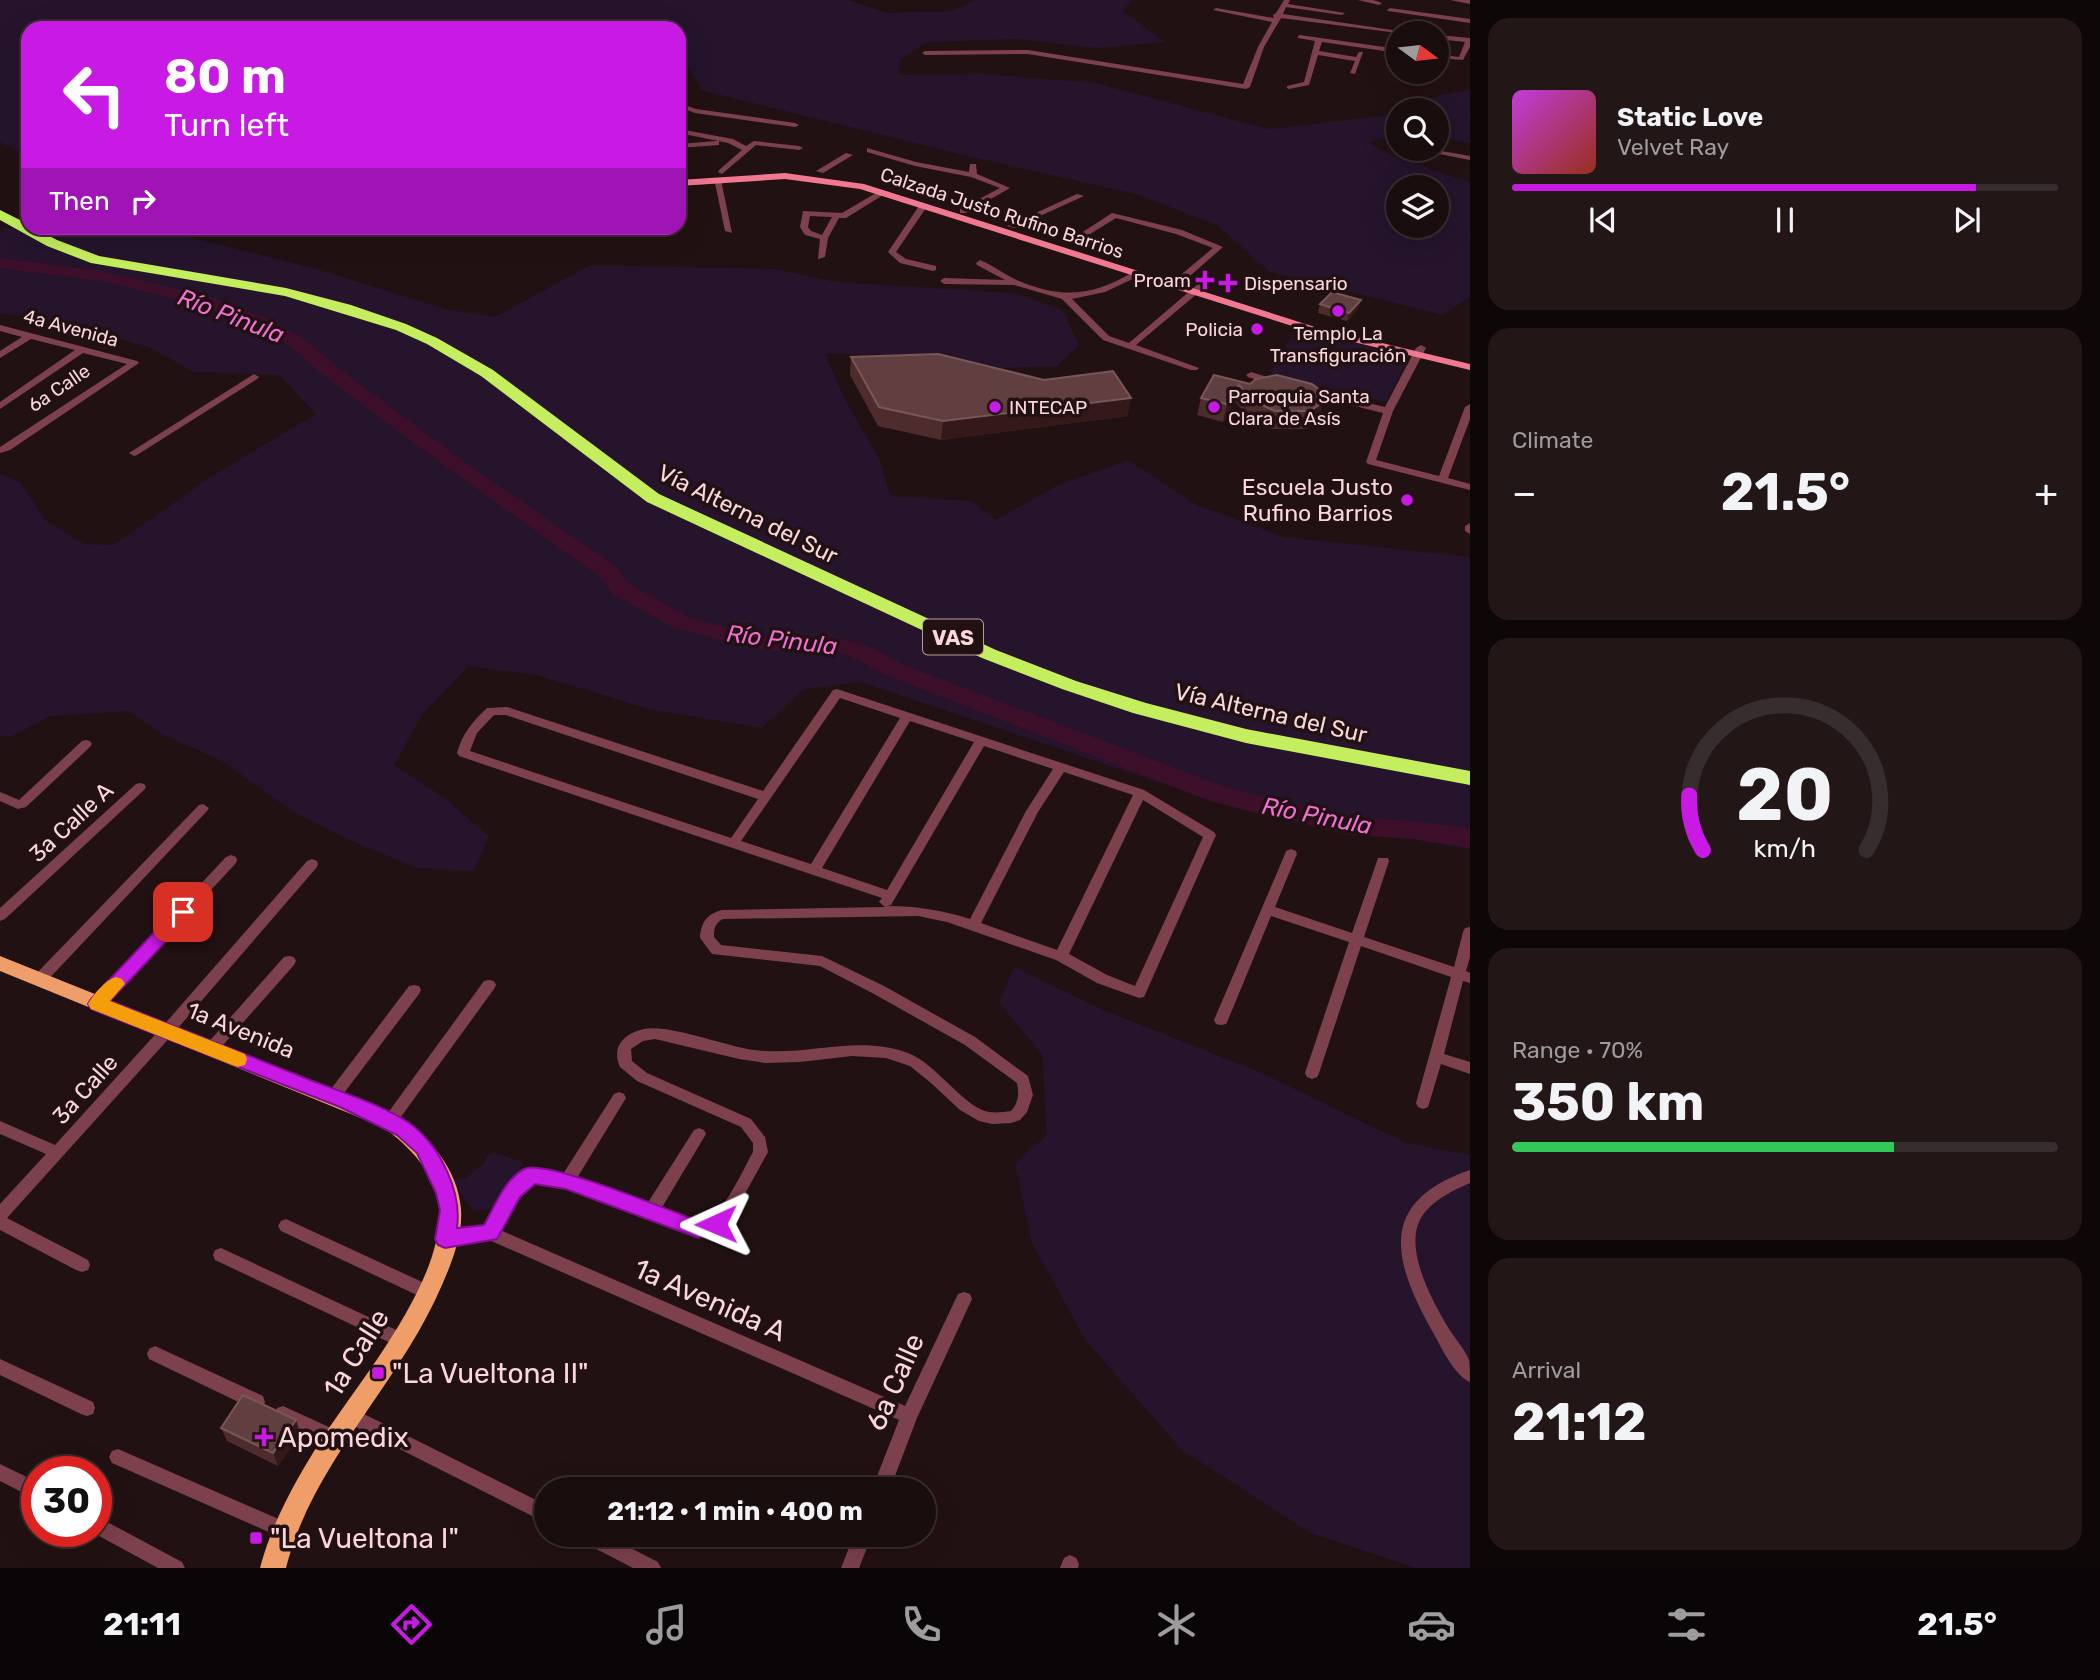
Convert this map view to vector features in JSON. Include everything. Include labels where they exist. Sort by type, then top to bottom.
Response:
[{"type":"highway","points":[[0,198],[21,214]]},
{"type":"highway","name":"Vía Alterna del Sur","points":[[0,214],[21,226]]},
{"type":"highway","name":"Vía Alterna del Sur","points":[[38,235],[96,260],[286,292],[356,311],[401,327],[484,366],[653,498],[989,654],[1069,685],[1216,729],[1312,751],[1470,778]]},
{"type":"highway","name":"Vía Alterna del Sur","points":[[55,235],[77,247],[106,257],[291,287],[354,303],[411,322],[484,366],[662,492],[997,648],[1074,678],[1199,715],[1312,740],[1470,767]]},
{"type":"main road","name":"1a Avenida","points":[[0,964],[390,1121],[415,1138],[424,1148],[440,1177]]},
{"type":"main road","name":"1a Calle","points":[[278,1549],[336,1439],[401,1340],[427,1292],[445,1239],[450,1210],[440,1177]]},
{"type":"street","points":[[1361,0],[1379,3]]},
{"type":"street","points":[[1453,0],[1470,2]]},
{"type":"street","points":[[925,53],[1028,52],[1246,87],[1275,17],[1285,3],[1342,13]]},
{"type":"street","points":[[1216,10],[1386,30]]},
{"type":"street","points":[[1390,10],[1470,21]]},
{"type":"street","points":[[1300,37],[1386,49]]},
{"type":"street","points":[[1449,38],[1470,41],[1461,59],[1449,58]]},
{"type":"street","points":[[1289,87],[1307,84],[1319,40]]},
{"type":"street","points":[[1353,73],[1364,46]]},
{"type":"street","points":[[1316,53],[1358,60]]},
{"type":"street","points":[[686,108],[795,125]]},
{"type":"street","points":[[686,132],[730,141],[747,150]]},
{"type":"street","points":[[686,145],[730,141]]},
{"type":"street","points":[[729,231],[720,176],[754,143],[799,148]]},
{"type":"street","points":[[870,150],[915,164],[973,170],[1006,188],[963,211]]},
{"type":"street","points":[[1449,154],[1470,158]]},
{"type":"street","points":[[820,171],[849,155]]},
{"type":"street","name":"Calzada Justo Rufino Barrios","points":[[686,182],[720,176],[820,171],[853,176],[904,195],[1180,279],[1197,289]]},
{"type":"street","name":"Calzada Justo Rufino Barrios","points":[[686,175],[811,178],[904,195],[924,205],[1136,274],[1197,289],[1333,335],[1470,359]]},
{"type":"street","points":[[824,238],[808,233],[804,227],[806,214],[836,217],[849,214],[884,192]]},
{"type":"street","points":[[1011,226],[1080,196]]},
{"type":"street","points":[[924,205],[892,252],[903,261],[933,268]]},
{"type":"street","points":[[1079,237],[1115,215],[1179,232],[1219,247],[1180,279]]},
{"type":"street","points":[[821,257],[824,238],[836,217]]},
{"type":"street","points":[[980,263],[1016,284]]},
{"type":"street","points":[[944,281],[1016,284],[1065,297],[1092,295],[1118,286],[1136,274]]},
{"type":"street","points":[[1129,347],[1197,289]]},
{"type":"street","points":[[1065,297],[1106,338],[1194,368]]},
{"type":"street","name":"4a Avenida","points":[[0,328],[134,363]]},
{"type":"street","points":[[0,355],[29,335]]},
{"type":"street","points":[[0,406],[81,349]]},
{"type":"street","points":[[1419,351],[1388,411],[1371,462],[1470,487]]},
{"type":"street","name":"Calzada Justo Rufino Barrios","points":[[1419,351],[1470,367]]},
{"type":"street","name":"6a Calle","points":[[3,448],[134,363]]},
{"type":"street","points":[[1251,375],[1289,388],[1388,411]]},
{"type":"street","points":[[134,453],[254,377]]},
{"type":"street","points":[[1442,480],[1470,408]]},
{"type":"street","points":[[1457,441],[1470,444]]},
{"type":"street","points":[[1470,526],[1470,531]]},
{"type":"street","points":[[445,1239],[490,1233],[513,1191],[528,1176],[551,1176],[698,1230],[716,1224],[725,1216],[761,1152],[760,1141],[746,1124],[632,1070],[625,1063],[624,1048],[634,1038],[644,1034],[661,1034],[766,1057],[857,1050],[884,1052],[923,1067],[974,1112],[985,1118],[1015,1116],[1022,1110],[1027,1089],[1023,1080],[970,1041],[880,990],[814,959],[717,950],[707,938],[709,922],[713,917],[722,914],[918,911],[974,924],[1061,956],[1102,979],[1139,993],[1210,835],[1140,793],[837,693],[735,841]]},
{"type":"street","points":[[766,797],[507,711],[491,712],[466,739],[463,753],[590,798],[735,841],[888,895]]},
{"type":"street","points":[[815,869],[907,716]]},
{"type":"street","points":[[882,913],[888,895],[981,741]]},
{"type":"street","name":"3a Calle A","points":[[0,796],[18,805],[22,804],[86,744]]},
{"type":"street","points":[[974,924],[1032,811],[1060,768]]},
{"type":"street","name":"3a Calle A","points":[[0,916],[140,787]]},
{"type":"street","points":[[1061,956],[1140,793]]},
{"type":"street","points":[[39,980],[203,808]]},
{"type":"street","points":[[1221,1020],[1291,854]]},
{"type":"street","points":[[97,1004],[231,860]]},
{"type":"street","points":[[1312,1073],[1383,861]]},
{"type":"street","name":"3a Calle","points":[[0,1215],[167,1031],[312,864]]},
{"type":"street","points":[[1268,910],[1464,976]]},
{"type":"street","points":[[1423,1103],[1464,976],[1470,932]]},
{"type":"street","points":[[211,1049],[289,961]]},
{"type":"street","points":[[390,1121],[489,985]]},
{"type":"street","points":[[333,1097],[414,989]]},
{"type":"street","points":[[1437,1057],[1470,1068]]},
{"type":"street","points":[[566,1181],[619,1098]]},
{"type":"street","points":[[0,1127],[58,1153]]},
{"type":"street","points":[[650,1213],[699,1135]]},
{"type":"street","points":[[1470,1176],[1434,1193],[1419,1208],[1410,1223],[1406,1239],[1409,1263],[1430,1313],[1470,1374]]},
{"type":"street","points":[[0,1222],[82,1265]]},
{"type":"street","points":[[286,1226],[427,1292]]},
{"type":"street","name":"1a Avenida A","points":[[490,1233],[909,1416]]},
{"type":"street","points":[[221,1255],[401,1340]]},
{"type":"street","name":"6a Calle","points":[[886,1477],[909,1416],[964,1299]]},
{"type":"street","points":[[155,1354],[336,1439]]},
{"type":"street","points":[[0,1367],[87,1408]]},
{"type":"street","points":[[352,1416],[534,1508]]},
{"type":"street","points":[[118,1457],[278,1549]]},
{"type":"street","points":[[0,1472],[21,1483]]},
{"type":"street","points":[[112,1534],[176,1568]]},
{"type":"street","points":[[611,1547],[652,1568]]},
{"type":"street","points":[[850,1568],[858,1547]]},
{"type":"shaded area","points":[[0,0],[848,0],[887,13],[952,11],[976,0],[1132,0],[1123,11],[1165,42],[1096,48],[1018,39],[927,42],[900,60],[899,75],[982,74],[1095,83],[1269,129],[1386,115],[1386,137],[1369,143],[1386,152],[1386,161],[1406,161],[1449,175],[1386,175],[1386,238],[1449,238],[1449,175],[1470,182],[1470,297],[1443,315],[1270,272],[1217,225],[1136,194],[959,154],[701,90],[690,68],[686,67],[686,21],[21,21],[21,152],[0,142]]},
{"type":"shaded area","points":[[1470,90],[1470,143],[1449,140],[1449,98],[1432,98]]},
{"type":"shaded area","points":[[21,226],[21,235],[181,235],[317,269],[445,309],[495,317],[590,265],[775,269],[836,282],[1013,293],[1063,310],[1079,345],[1057,366],[1004,368],[938,355],[825,354],[845,400],[880,460],[890,496],[971,501],[996,520],[1056,486],[1128,460],[1197,505],[1284,537],[1470,557],[1470,849],[1241,810],[860,682],[804,689],[762,728],[649,709],[537,675],[469,666],[424,712],[394,765],[443,797],[489,836],[474,871],[417,868],[352,841],[292,811],[222,761],[162,734],[129,711],[51,716],[10,737],[0,735],[0,473],[21,483],[45,520],[84,544],[114,545],[209,478],[316,414],[279,375],[194,372],[149,347],[31,316],[0,314],[0,228]]},
{"type":"shaded area","points":[[1296,328],[1409,356],[1386,402],[1270,374]]},
{"type":"shaded area","points":[[1014,967],[1103,1010],[1262,1073],[1406,1143],[1470,1155],[1470,1568],[1416,1568],[1311,1533],[1183,1451],[1086,1341],[1032,1243],[1015,1164],[1047,1135],[1042,1054],[999,1003]]},
{"type":"shaded area","points":[[495,1153],[523,1162],[510,1189],[498,1203],[491,1208],[473,1210],[459,1192],[454,1179],[466,1178],[486,1162],[485,1156]]},
{"type":"building","points":[[1332,292],[1361,300],[1349,313],[1320,304]]},
{"type":"building","points":[[938,354],[1044,380],[1113,371],[1131,398],[943,421],[879,407],[851,357]]},
{"type":"building","points":[[1214,375],[1250,384],[1256,379],[1277,375],[1312,384],[1320,390],[1323,402],[1310,411],[1275,411],[1255,402],[1239,385],[1227,404],[1201,398]]},
{"type":"building","name":"Apomedix","points":[[243,1395],[296,1420],[273,1453],[221,1428]]},
{"type":"waterway","name":"Río Pinula","points":[[0,263],[101,276],[202,300],[266,325],[296,342],[339,378],[459,467],[607,571],[621,589],[680,622],[742,639],[774,644],[829,643],[859,651],[895,670],[1219,795],[1349,826],[1413,830],[1470,838]]},
{"type":"slow traffic","points":[[116,984],[97,1004],[238,1059]]},
{"type":"place","name":"Proam","points":[[1205,280]]},
{"type":"place","name":"Dispensario","points":[[1228,283]]},
{"type":"place","name":"Templo La Transfiguración","points":[[1338,311]]},
{"type":"place","name":"Policia","points":[[1257,329]]},
{"type":"place","name":"INTECAP","points":[[995,407]]},
{"type":"place","name":"Parroquia Santa Clara de Asís","points":[[1214,407]]},
{"type":"place","name":"Escuela Justo Rufino Barrios","points":[[1407,500]]},
{"type":"place","name":"\"La Vueltona II\"","points":[[378,1373]]},
{"type":"place","name":"Apomedix","points":[[264,1437]]},
{"type":"place","name":"\"La Vueltona I\"","points":[[256,1538]]},
{"type":"route","points":[[183,912],[97,1004],[346,1102],[403,1129],[424,1148],[446,1192],[450,1210],[445,1239],[490,1233],[513,1191],[531,1175],[551,1176],[698,1230],[716,1224]]}]
